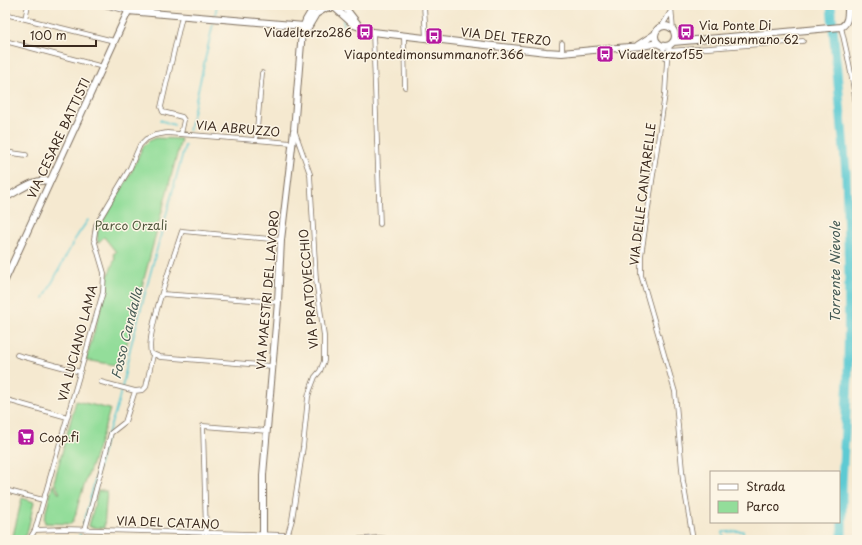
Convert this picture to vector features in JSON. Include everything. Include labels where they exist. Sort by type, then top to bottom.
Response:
[{"type":"street","points":[[25,19],[28,5]]},
{"type":"street","points":[[104,5],[182,16],[304,26]]},
{"type":"street","points":[[301,42],[304,26],[315,5]]},
{"type":"street","points":[[343,5],[356,22],[366,30]]},
{"type":"street","points":[[424,5],[426,39]]},
{"type":"street","points":[[670,46],[674,32],[671,5]]},
{"type":"street","points":[[670,46],[695,41],[839,28],[844,26],[847,21],[848,5]]},
{"type":"street","points":[[301,42],[310,23],[324,6],[336,6],[354,25],[366,30]]},
{"type":"street","name":"VIA CESARE BATTISTI","points":[[5,280],[130,8]]},
{"type":"street","points":[[636,46],[655,34],[671,11]]},
{"type":"street","points":[[5,14],[114,41]]},
{"type":"street","points":[[182,16],[161,107],[164,112],[182,116],[184,120],[182,134]]},
{"type":"street","points":[[662,26],[667,26],[674,32],[695,41]]},
{"type":"street","points":[[839,28],[850,68],[857,114]]},
{"type":"street","name":"VIA DEL TERZO","points":[[366,30],[508,49],[562,53],[660,44]]},
{"type":"street","points":[[373,32],[380,224]]},
{"type":"street","points":[[655,34],[655,38],[660,44],[697,48],[803,41]]},
{"type":"street","points":[[404,36],[405,86]]},
{"type":"street","points":[[5,41],[103,66]]},
{"type":"street","points":[[695,41],[697,48]]},
{"type":"street","name":"VIA MAESTRI DEL LAVORO","points":[[263,537],[263,475],[278,302],[281,240],[294,130],[301,42]]},
{"type":"street","points":[[562,43],[562,53]]},
{"type":"street","name":"VIA DELLE CANTARELLE","points":[[660,44],[667,60]]},
{"type":"street","name":"VIA DELLE CANTARELLE","points":[[670,46],[667,60],[665,94],[642,256],[642,274],[675,392],[684,481],[694,540]]},
{"type":"street","points":[[256,140],[262,73]]},
{"type":"street","name":"VIA PRATOVECCHIO","points":[[287,538],[292,520],[303,447],[308,397],[315,378],[324,361],[324,336],[316,280],[311,180],[309,170],[294,130]]},
{"type":"street","name":"VIA LUCIANO LAMA","points":[[35,530],[104,283],[103,270],[94,239],[96,225],[130,168],[140,145],[146,139],[158,134],[182,134]]},
{"type":"street","name":"VIA ABRUZZO","points":[[182,134],[292,143]]},
{"type":"street","points":[[5,152],[26,155]]},
{"type":"street","points":[[5,198],[36,181],[50,181]]},
{"type":"street","points":[[101,382],[133,390],[143,390],[146,387],[153,355],[150,349],[150,340],[162,294],[182,231],[281,240]]},
{"type":"street","points":[[162,294],[278,302]]},
{"type":"street","points":[[17,355],[80,372]]},
{"type":"street","points":[[153,355],[160,357],[272,366]]},
{"type":"street","points":[[85,530],[111,433],[125,422],[133,390]]},
{"type":"street","points":[[6,399],[67,417]]},
{"type":"street","points":[[5,408],[8,404],[6,399]]},
{"type":"street","points":[[206,533],[203,426],[267,431]]},
{"type":"street","points":[[5,490],[43,500]]},
{"type":"street","points":[[29,540],[35,530]]},
{"type":"street","name":"VIA DEL CATANO","points":[[35,530],[206,533],[312,540]]},
{"type":"street","points":[[348,540],[379,538],[399,540]]},
{"type":"green space","name":"Parco Orzali","points":[[156,138],[181,139],[121,366],[86,360],[102,304],[107,279],[115,258],[113,254],[116,252],[104,237],[98,243],[97,234],[99,227],[130,175],[142,148],[149,141]]},
{"type":"green space","points":[[76,401],[110,409],[73,521],[71,524],[45,523],[44,519],[53,484],[58,493],[60,493],[54,482]]},
{"type":"green space","points":[[98,491],[107,491],[104,528],[89,526]]},
{"type":"green space","points":[[22,498],[34,502],[28,529],[23,540],[12,540]]},
{"type":"waterway","name":"Fosso Candalla","points":[[215,15],[217,5]]},
{"type":"waterway","name":"Torrente Nievole","points":[[831,5],[846,172],[849,273],[848,379],[842,482],[842,540]]},
{"type":"waterway","points":[[343,20],[344,26]]},
{"type":"waterway","name":"Fosso Candalla","points":[[189,131],[213,24]]},
{"type":"waterway","points":[[160,120],[174,125]]},
{"type":"waterway","name":"Fosso Candalla","points":[[83,525],[107,435],[116,410],[130,349],[185,145]]},
{"type":"waterway","points":[[44,298],[75,239],[88,220]]},
{"type":"waterway","points":[[724,540],[723,532],[743,531],[744,538],[769,537],[789,540]]},
{"type":"waterway","name":"Fosso Candalla","points":[[78,540],[80,534]]},
{"type":"place","name":"Viadelterzo286","points":[[365,32]]},
{"type":"place","name":"Via Ponte Di Monsummano 62","points":[[686,32]]},
{"type":"place","name":"Viapontedimonsummanofr.366","points":[[434,36]]},
{"type":"place","name":"Viadelterzo155","points":[[605,54]]},
{"type":"place","name":"Coop.fi","points":[[26,437]]}]
